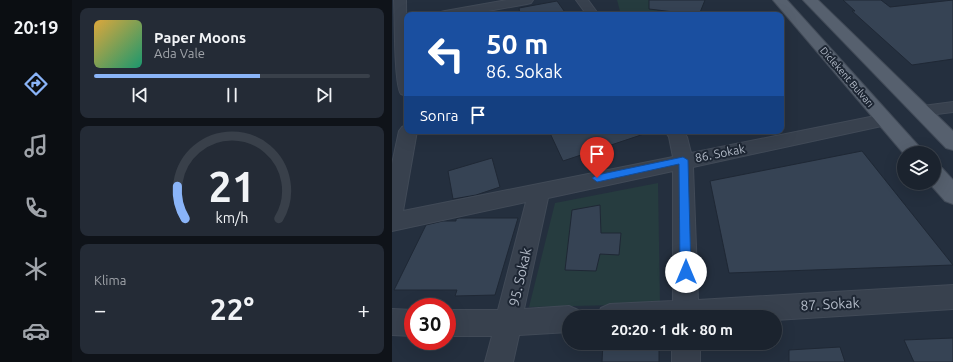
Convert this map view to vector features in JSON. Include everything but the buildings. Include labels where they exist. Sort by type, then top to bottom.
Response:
[{"type":"main road","name":"Diclekent Bulvarı","points":[[780,0],[909,146]]},
{"type":"main road","points":[[810,0],[953,143]]},
{"type":"main road","points":[[941,182],[953,195]]},
{"type":"street","points":[[400,0],[401,70],[404,80]]},
{"type":"street","points":[[457,12],[494,3],[528,0]]},
{"type":"street","points":[[582,0],[591,12]]},
{"type":"street","points":[[921,111],[953,107]]},
{"type":"street","name":"86. Sokak","points":[[392,222],[683,160],[885,120]]},
{"type":"street","points":[[392,132],[404,129]]},
{"type":"street","points":[[392,213],[407,134]]},
{"type":"street","points":[[676,134],[683,160],[686,310]]},
{"type":"street","name":"95. Sokak","points":[[499,362],[539,191]]},
{"type":"street","name":"87. Sokak","points":[[760,310],[953,297]]},
{"type":"street","points":[[456,323],[509,323],[562,320]]},
{"type":"street","points":[[392,322],[404,322]]},
{"type":"street","points":[[686,350],[686,362]]},
{"type":"green space","points":[[617,0],[654,0],[658,12],[620,12]]},
{"type":"green space","points":[[658,183],[660,304],[529,307],[555,203]]},
{"type":"route","points":[[597,178],[683,160],[686,272]]}]
